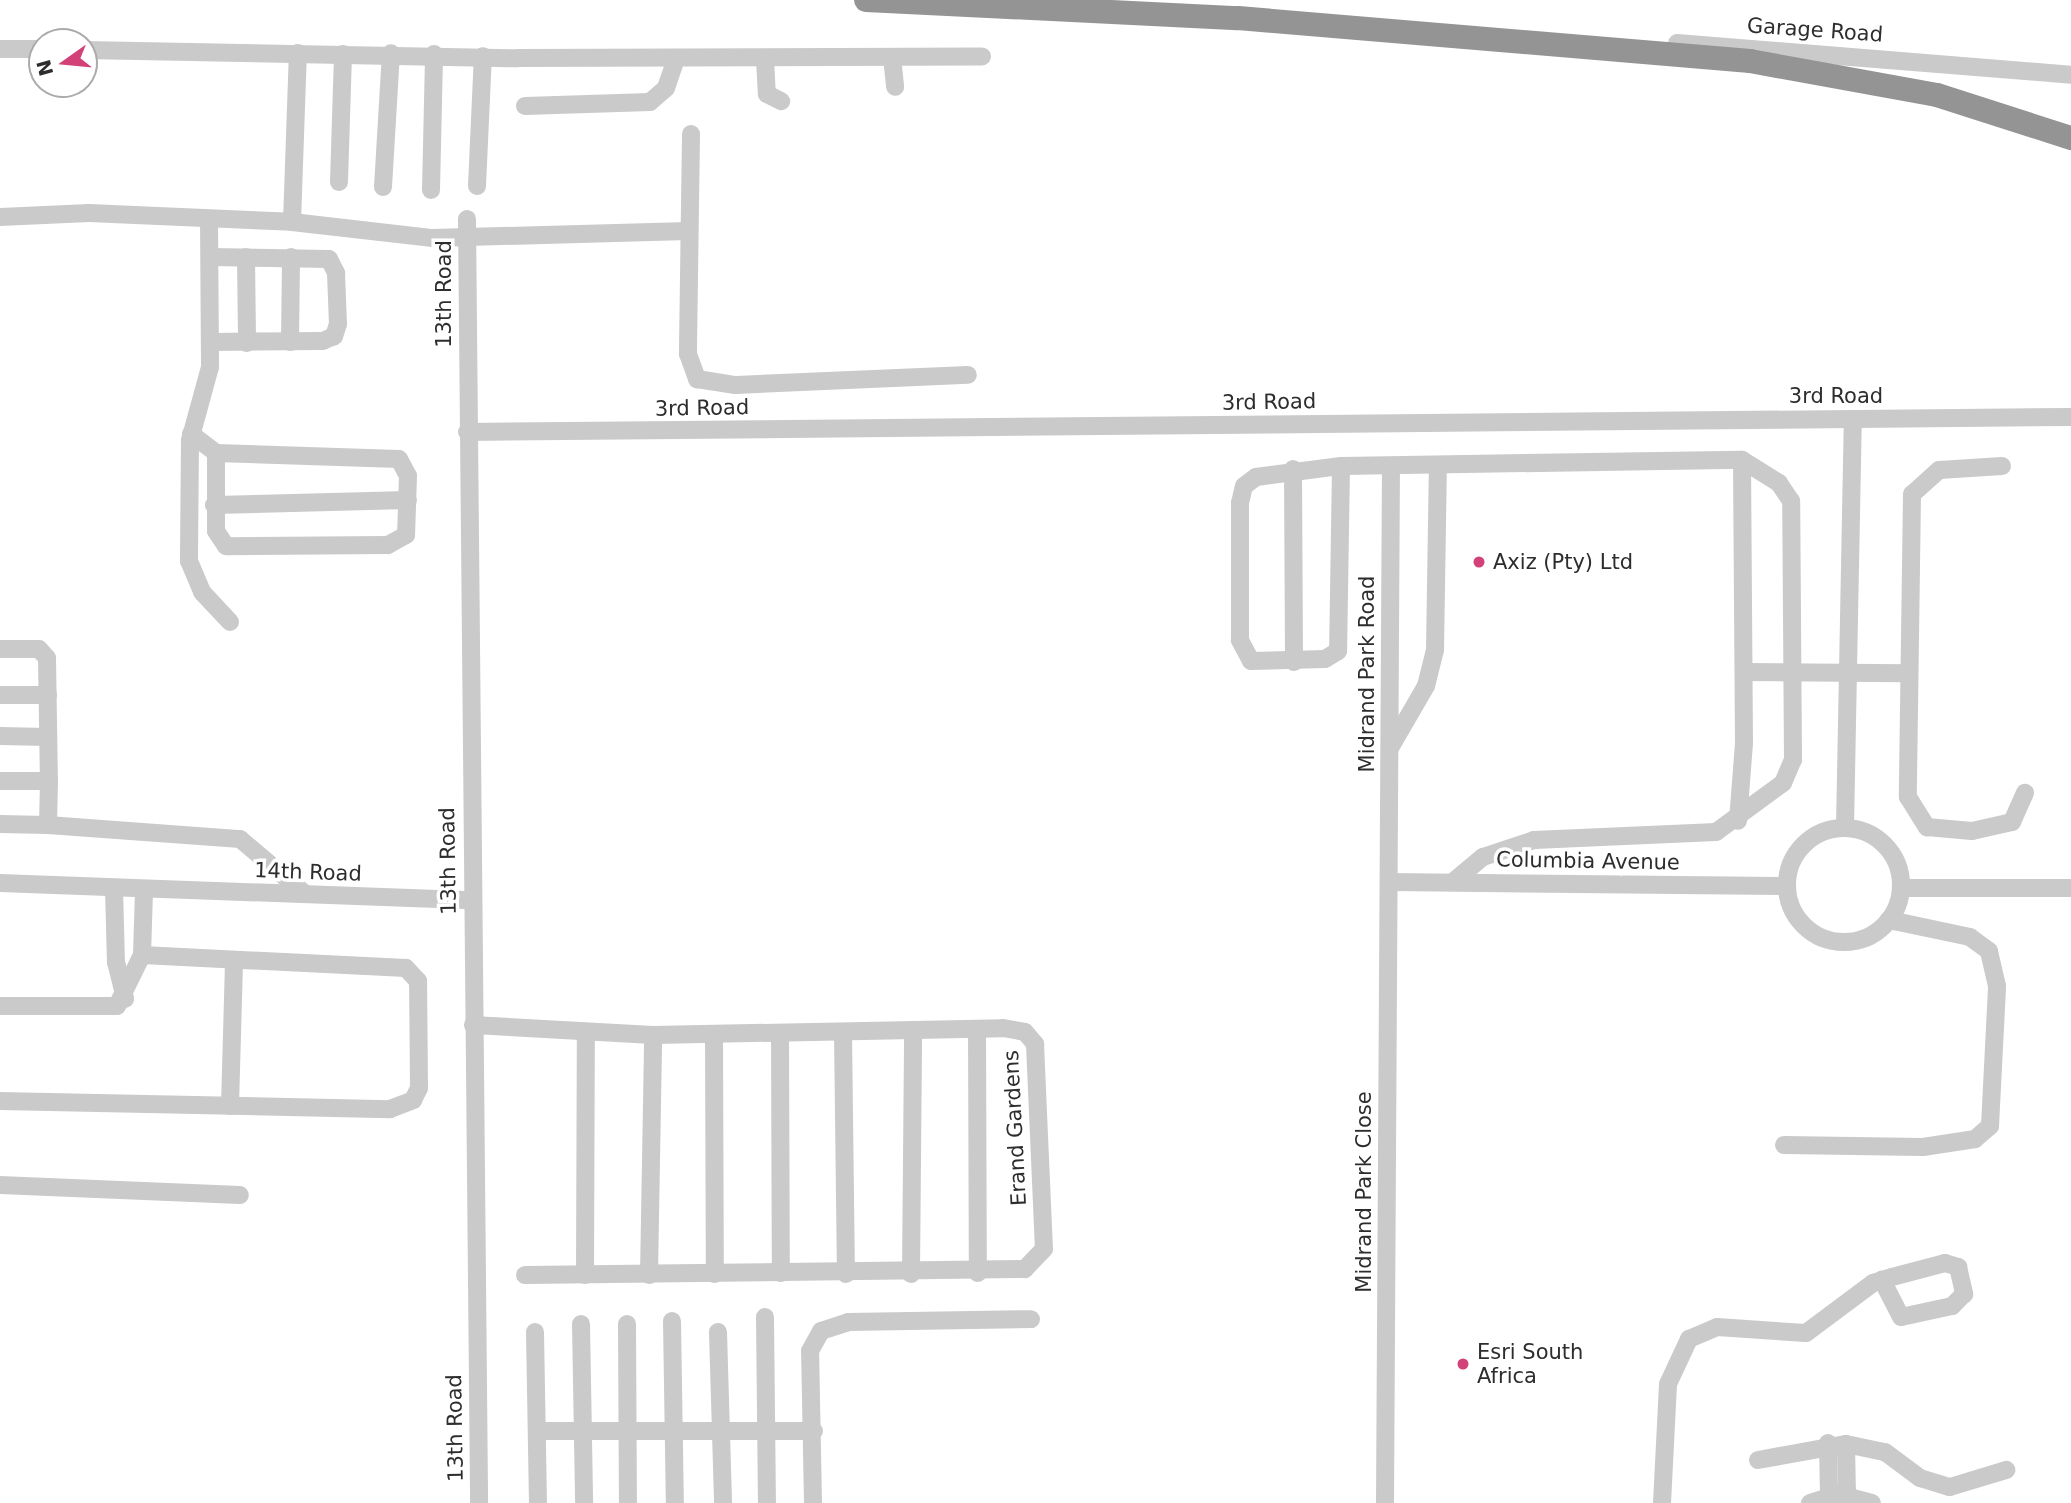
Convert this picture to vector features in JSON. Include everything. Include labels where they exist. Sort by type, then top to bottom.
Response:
[{"type":"highway","points":[[866,0],[1555,41],[1816,69],[1937,95],[2071,138]]},
{"type":"street","name":"Garage Road","points":[[1555,41],[1659,42],[2071,75]]},
{"type":"street","points":[[0,49],[28,49]]},
{"type":"street","points":[[98,50],[343,54],[391,52],[676,59],[982,55]]},
{"type":"street","points":[[383,187],[391,52]]},
{"type":"street","points":[[292,222],[298,53]]},
{"type":"street","points":[[339,182],[343,54]]},
{"type":"street","points":[[430,190],[434,54]]},
{"type":"street","points":[[477,186],[483,56]]},
{"type":"street","points":[[892,57],[895,87]]},
{"type":"street","points":[[525,106],[650,102],[666,88],[676,59]]},
{"type":"street","points":[[765,59],[767,94],[780,101]]},
{"type":"street","points":[[691,134],[688,354],[692,373],[704,382],[968,376]]},
{"type":"street","points":[[0,217],[292,222],[466,238],[688,231]]},
{"type":"street","points":[[209,219],[211,342],[207,385],[191,433],[189,561],[202,592],[230,622]]},
{"type":"street","name":"13th Road","points":[[467,219],[478,1503]]},
{"type":"street","points":[[210,257],[291,257],[333,263],[338,324],[330,339],[211,342]]},
{"type":"street","points":[[246,257],[247,342]]},
{"type":"street","points":[[290,342],[291,257]]},
{"type":"street","name":"3rd Road","points":[[467,432],[2071,417]]},
{"type":"street","points":[[1845,827],[1853,419]]},
{"type":"street","points":[[191,433],[216,453],[390,456],[407,468],[406,535],[388,545],[226,546],[218,540],[214,505],[216,453]]},
{"type":"street","points":[[1341,466],[1340,646],[1325,659],[1294,662],[1251,661],[1239,624],[1244,486],[1256,477],[1293,469],[1341,466],[1438,467],[1598,458],[1742,460],[1773,478],[1791,501],[1794,673],[1790,771],[1738,821],[1709,834],[1534,840],[1483,857],[1453,883]]},
{"type":"street","points":[[1738,821],[1744,673],[1742,460]]},
{"type":"street","name":"Midrand Park Road","points":[[1389,882],[1391,466]]},
{"type":"street","points":[[2003,466],[1939,470],[1912,494],[1907,673],[1908,797],[1921,824],[1938,830],[2002,828],[2019,816],[2025,793]]},
{"type":"street","points":[[1390,748],[1426,686],[1435,650],[1438,467]]},
{"type":"street","points":[[1293,469],[1294,662]]},
{"type":"street","points":[[214,505],[408,500]]},
{"type":"street","points":[[0,649],[44,652],[48,695],[48,825]]},
{"type":"street","points":[[1744,673],[1907,673]]},
{"type":"street","points":[[0,695],[48,695]]},
{"type":"street","points":[[0,736],[48,737]]},
{"type":"street","points":[[0,781],[49,781]]},
{"type":"street","points":[[0,824],[240,839],[304,894]]},
{"type":"street","points":[[1845,827],[1880,839],[1896,861],[1902,888],[1889,920],[1860,940],[1826,939],[1798,919],[1787,886],[1797,851],[1827,829],[1845,827]]},
{"type":"street","name":"Columbia Avenue","points":[[1389,882],[1787,886]]},
{"type":"street","name":"Midrand Park Close","points":[[1385,1503],[1389,882]]},
{"type":"street","name":"14th Road","points":[[0,883],[472,900]]},
{"type":"street","points":[[114,888],[116,962],[125,999]]},
{"type":"street","points":[[1902,888],[2071,888]]},
{"type":"street","points":[[0,1006],[111,1009],[125,999],[142,956],[144,890]]},
{"type":"street","points":[[1783,1145],[1923,1147],[1975,1139],[1990,1126],[1997,986],[1989,951],[1970,937],[1889,920]]},
{"type":"street","points":[[0,1101],[390,1110],[413,1100],[419,1088],[418,981],[406,968],[142,956]]},
{"type":"street","points":[[230,1106],[233,961]]},
{"type":"street","name":"Erand Gardens","points":[[473,1026],[653,1035],[1017,1029],[1035,1044],[1044,1249],[1025,1269],[978,1273],[525,1275]]},
{"type":"street","points":[[977,1029],[978,1273]]},
{"type":"street","points":[[911,1273],[913,1030]]},
{"type":"street","points":[[585,1275],[586,1032]]},
{"type":"street","points":[[843,1032],[846,1274]]},
{"type":"street","points":[[780,1033],[782,1273]]},
{"type":"street","points":[[715,1034],[715,1274]]},
{"type":"street","points":[[649,1275],[653,1035]]},
{"type":"street","points":[[0,1185],[240,1195]]},
{"type":"street","points":[[1661,1503],[1663,1423],[1680,1348],[1717,1327],[1813,1331],[1855,1293],[1882,1280],[1954,1262],[1964,1294],[1952,1306],[1901,1317],[1882,1280]]},
{"type":"street","points":[[765,1317],[767,1503]]},
{"type":"street","points":[[813,1503],[814,1431],[810,1351],[821,1331],[848,1322],[1031,1319]]},
{"type":"street","points":[[671,1321],[675,1503]]},
{"type":"street","points":[[581,1324],[584,1503]]},
{"type":"street","points":[[627,1324],[628,1503]]},
{"type":"street","points":[[535,1332],[539,1431],[538,1503]]},
{"type":"street","points":[[718,1332],[723,1503]]},
{"type":"street","points":[[539,1431],[674,1427],[814,1431]]},
{"type":"street","points":[[1837,1444],[1838,1494]]},
{"type":"street","points":[[1758,1460],[1837,1444],[1885,1452],[1920,1478],[1950,1487],[2006,1470]]},
{"type":"street","points":[[1810,1503],[1838,1494],[1872,1503]]},
{"type":"place","name":"Axiz (Pty) Ltd","points":[[1479,562]]},
{"type":"place","name":"Esri South Africa","points":[[1463,1364]]}]
